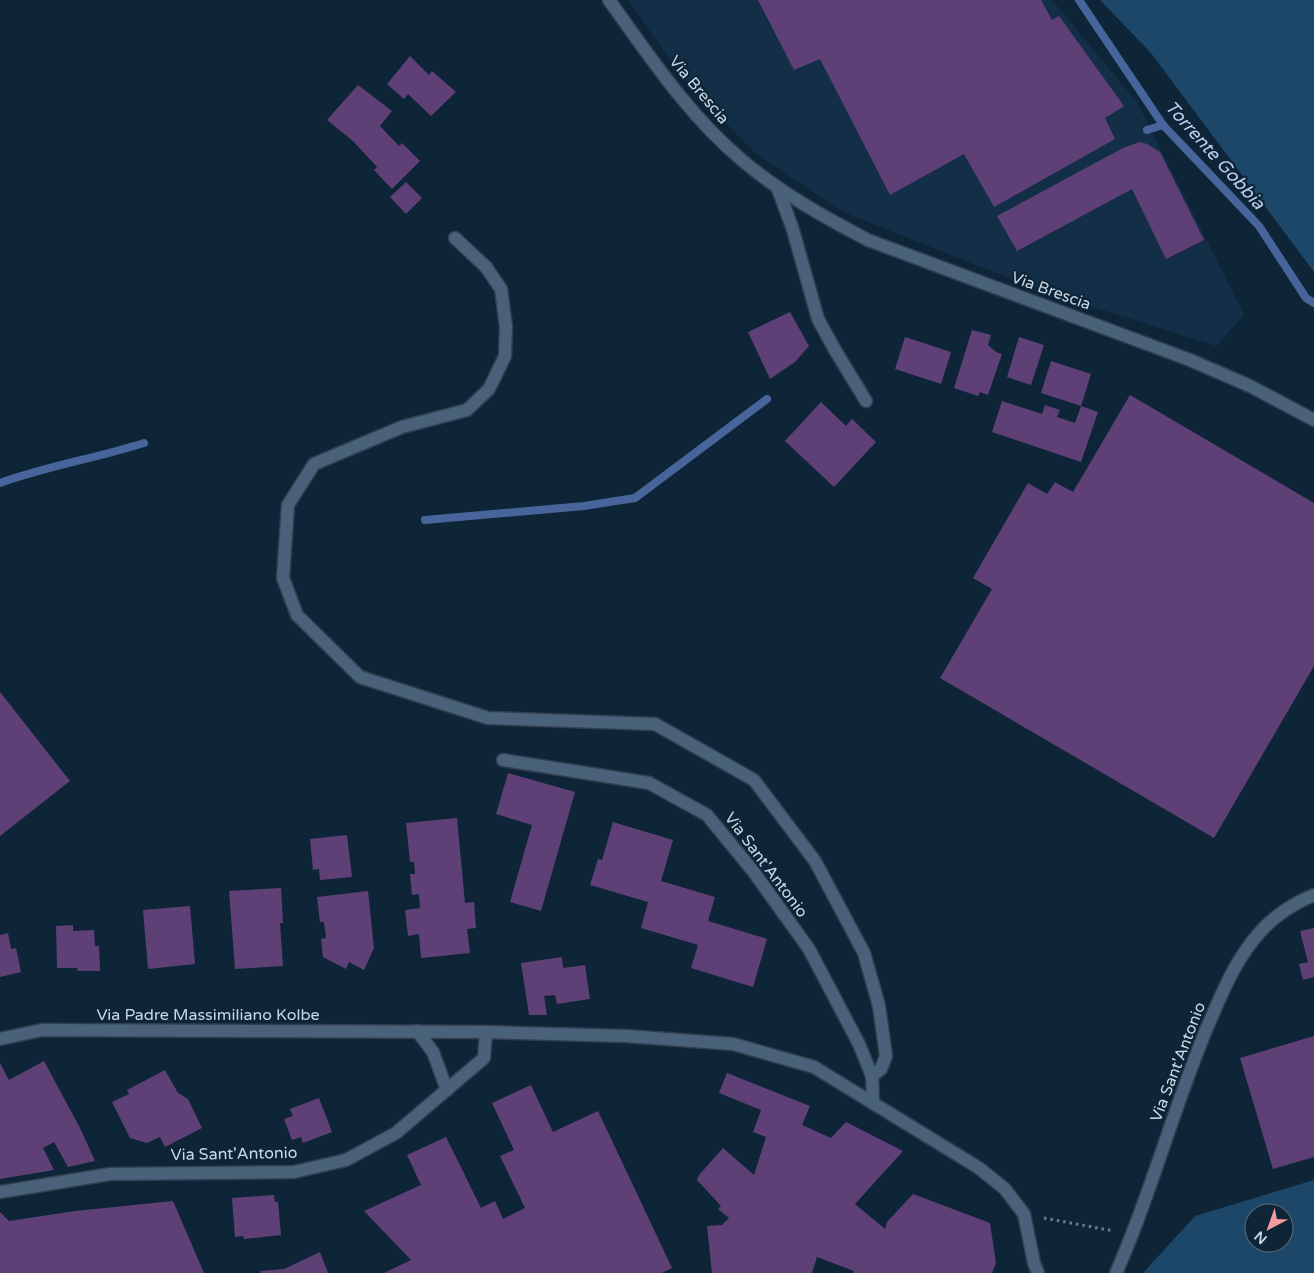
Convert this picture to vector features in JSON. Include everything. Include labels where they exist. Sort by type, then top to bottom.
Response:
[{"type":"street","name":"Via Brescia","points":[[609,0],[673,89],[710,130],[742,161],[778,188],[822,216],[868,240],[1190,360],[1250,386],[1314,420]]},
{"type":"street","points":[[778,188],[793,230],[818,319],[866,401]]},
{"type":"street","points":[[455,238],[486,267],[501,290],[506,327],[505,356],[489,388],[467,410],[402,427],[314,464],[288,505],[283,578],[297,615],[360,677],[488,718],[655,724],[754,780],[815,860],[864,953],[879,1006],[886,1056],[881,1069],[872,1076]]},
{"type":"street","name":"Via Sant'Antonio","points":[[502,760],[649,783],[707,815],[754,871],[809,949],[859,1044],[872,1076],[873,1101]]},
{"type":"street","name":"Via Sant'Antonio","points":[[1116,1273],[1133,1234],[1190,1069],[1232,971],[1261,930],[1301,900],[1314,895]]},
{"type":"street","name":"Via Padre Massimiliano Kolbe","points":[[0,1039],[42,1030],[417,1031]]},
{"type":"street","points":[[417,1031],[626,1036],[733,1044],[814,1067],[873,1101],[979,1168],[1005,1189],[1024,1214],[1034,1263],[1038,1273]]},
{"type":"street","points":[[417,1031],[432,1052],[446,1090]]},
{"type":"street","name":"Via Sant'Antonio","points":[[0,1192],[110,1174],[294,1172],[346,1160],[396,1133],[484,1058],[486,1032]]},
{"type":"path","points":[[1024,1214],[1133,1234]]},
{"type":"shaded area","points":[[628,0],[1052,0],[1137,102],[1244,315],[1216,346],[1031,287],[841,211],[755,153],[685,81]]},
{"type":"shaded area","points":[[1100,0],[1314,0],[1314,272],[1151,53]]},
{"type":"shaded area","points":[[1314,1180],[1314,1273],[1143,1273],[1195,1216]]},
{"type":"building","points":[[758,0],[1041,0],[1052,20],[1059,16],[1124,106],[1105,118],[1115,139],[994,207],[964,154],[890,195],[820,59],[794,70]]},
{"type":"building","points":[[410,56],[429,75],[432,71],[456,92],[431,116],[408,94],[404,99],[387,84]]},
{"type":"building","points":[[358,85],[392,111],[380,126],[399,146],[402,143],[420,161],[392,189],[374,170],[377,167],[353,141],[327,120]]},
{"type":"building","points":[[1140,142],[1160,152],[1204,240],[1166,259],[1132,189],[1017,251],[997,216],[1123,148]]},
{"type":"building","points":[[406,182],[422,198],[406,214],[390,197]]},
{"type":"building","points":[[790,312],[809,346],[795,362],[770,379],[748,332]]},
{"type":"building","points":[[972,330],[991,335],[988,345],[996,352],[1002,354],[988,395],[980,392],[978,396],[954,388]]},
{"type":"building","points":[[905,337],[951,352],[941,384],[895,369]]},
{"type":"building","points":[[1019,337],[1044,345],[1031,385],[1007,377]]},
{"type":"building","points":[[1051,361],[1091,374],[1081,406],[1041,393]]},
{"type":"building","points":[[1130,395],[1314,503],[1314,666],[1214,838],[940,678],[992,589],[973,578],[1028,483],[1047,494],[1055,482],[1073,492]]},
{"type":"building","points":[[1002,401],[1042,414],[1045,405],[1060,410],[1057,417],[1075,423],[1081,406],[1098,412],[1081,462],[992,432]]},
{"type":"building","points":[[821,402],[846,426],[852,419],[876,442],[834,487],[785,441]]},
{"type":"building","points":[[0,692],[70,781],[0,836]]},
{"type":"building","points":[[508,773],[575,792],[541,911],[510,902],[532,825],[496,814]]},
{"type":"building","points":[[457,818],[465,903],[474,902],[476,928],[467,929],[470,953],[421,958],[419,934],[408,936],[405,910],[420,908],[419,894],[412,895],[410,874],[415,874],[414,862],[410,862],[406,823]]},
{"type":"building","points":[[613,822],[673,840],[661,881],[715,897],[708,921],[767,939],[753,987],[691,968],[698,945],[641,928],[648,902],[590,885],[598,859],[602,860]]},
{"type":"building","points":[[347,835],[352,877],[320,880],[319,869],[313,870],[310,839]]},
{"type":"building","points":[[281,888],[283,923],[280,923],[283,966],[235,969],[229,891]]},
{"type":"building","points":[[368,891],[374,948],[364,970],[349,962],[346,969],[323,957],[321,939],[326,938],[324,922],[320,922],[317,897]]},
{"type":"building","points":[[190,906],[195,964],[148,969],[143,910]]},
{"type":"building","points":[[73,925],[73,931],[94,930],[95,946],[99,946],[100,971],[78,971],[77,968],[57,968],[56,926]]},
{"type":"building","points":[[1314,928],[1314,977],[1303,980],[1299,964],[1308,962],[1300,931]]},
{"type":"building","points":[[8,933],[11,949],[16,948],[21,972],[0,977],[0,935]]},
{"type":"building","points":[[562,957],[563,968],[585,965],[590,999],[557,1004],[555,995],[544,996],[547,1015],[529,1015],[521,963]]},
{"type":"building","points":[[1314,1036],[1314,1157],[1273,1169],[1240,1058]]},
{"type":"building","points":[[44,1061],[80,1128],[95,1161],[68,1167],[54,1142],[43,1148],[54,1170],[0,1179],[0,1063],[9,1080]]},
{"type":"building","points":[[165,1070],[178,1093],[188,1099],[202,1128],[165,1147],[160,1137],[147,1143],[130,1138],[112,1102],[129,1094],[127,1090]]},
{"type":"building","points":[[727,1073],[810,1106],[802,1125],[831,1138],[846,1122],[903,1151],[855,1204],[885,1229],[887,1222],[913,1194],[990,1223],[996,1263],[992,1273],[853,1273],[854,1271],[817,1257],[812,1273],[712,1273],[707,1226],[722,1225],[729,1218],[718,1209],[721,1206],[697,1180],[699,1175],[723,1148],[754,1175],[766,1137],[753,1132],[761,1110],[719,1093]]},
{"type":"building","points":[[531,1085],[553,1132],[598,1111],[672,1268],[662,1273],[384,1273],[411,1260],[364,1211],[421,1185],[407,1155],[446,1137],[481,1208],[495,1201],[503,1219],[525,1208],[500,1156],[514,1150],[492,1103]]},
{"type":"building","points":[[319,1098],[332,1132],[303,1143],[301,1137],[292,1140],[284,1119],[293,1116],[290,1109]]},
{"type":"building","points":[[274,1195],[275,1202],[278,1202],[281,1235],[244,1239],[243,1236],[235,1237],[232,1198]]},
{"type":"building","points":[[173,1201],[204,1273],[0,1273],[0,1212],[9,1221],[75,1211]]},
{"type":"building","points":[[320,1252],[328,1273],[261,1273],[260,1271],[284,1269]]},
{"type":"waterway","name":"Torrente Gobbia","points":[[1079,0],[1163,125],[1259,226],[1306,298],[1314,303]]},
{"type":"waterway","points":[[1147,130],[1163,125]]},
{"type":"waterway","points":[[425,520],[584,506],[635,498],[767,399]]},
{"type":"waterway","points":[[0,483],[144,443]]}]
